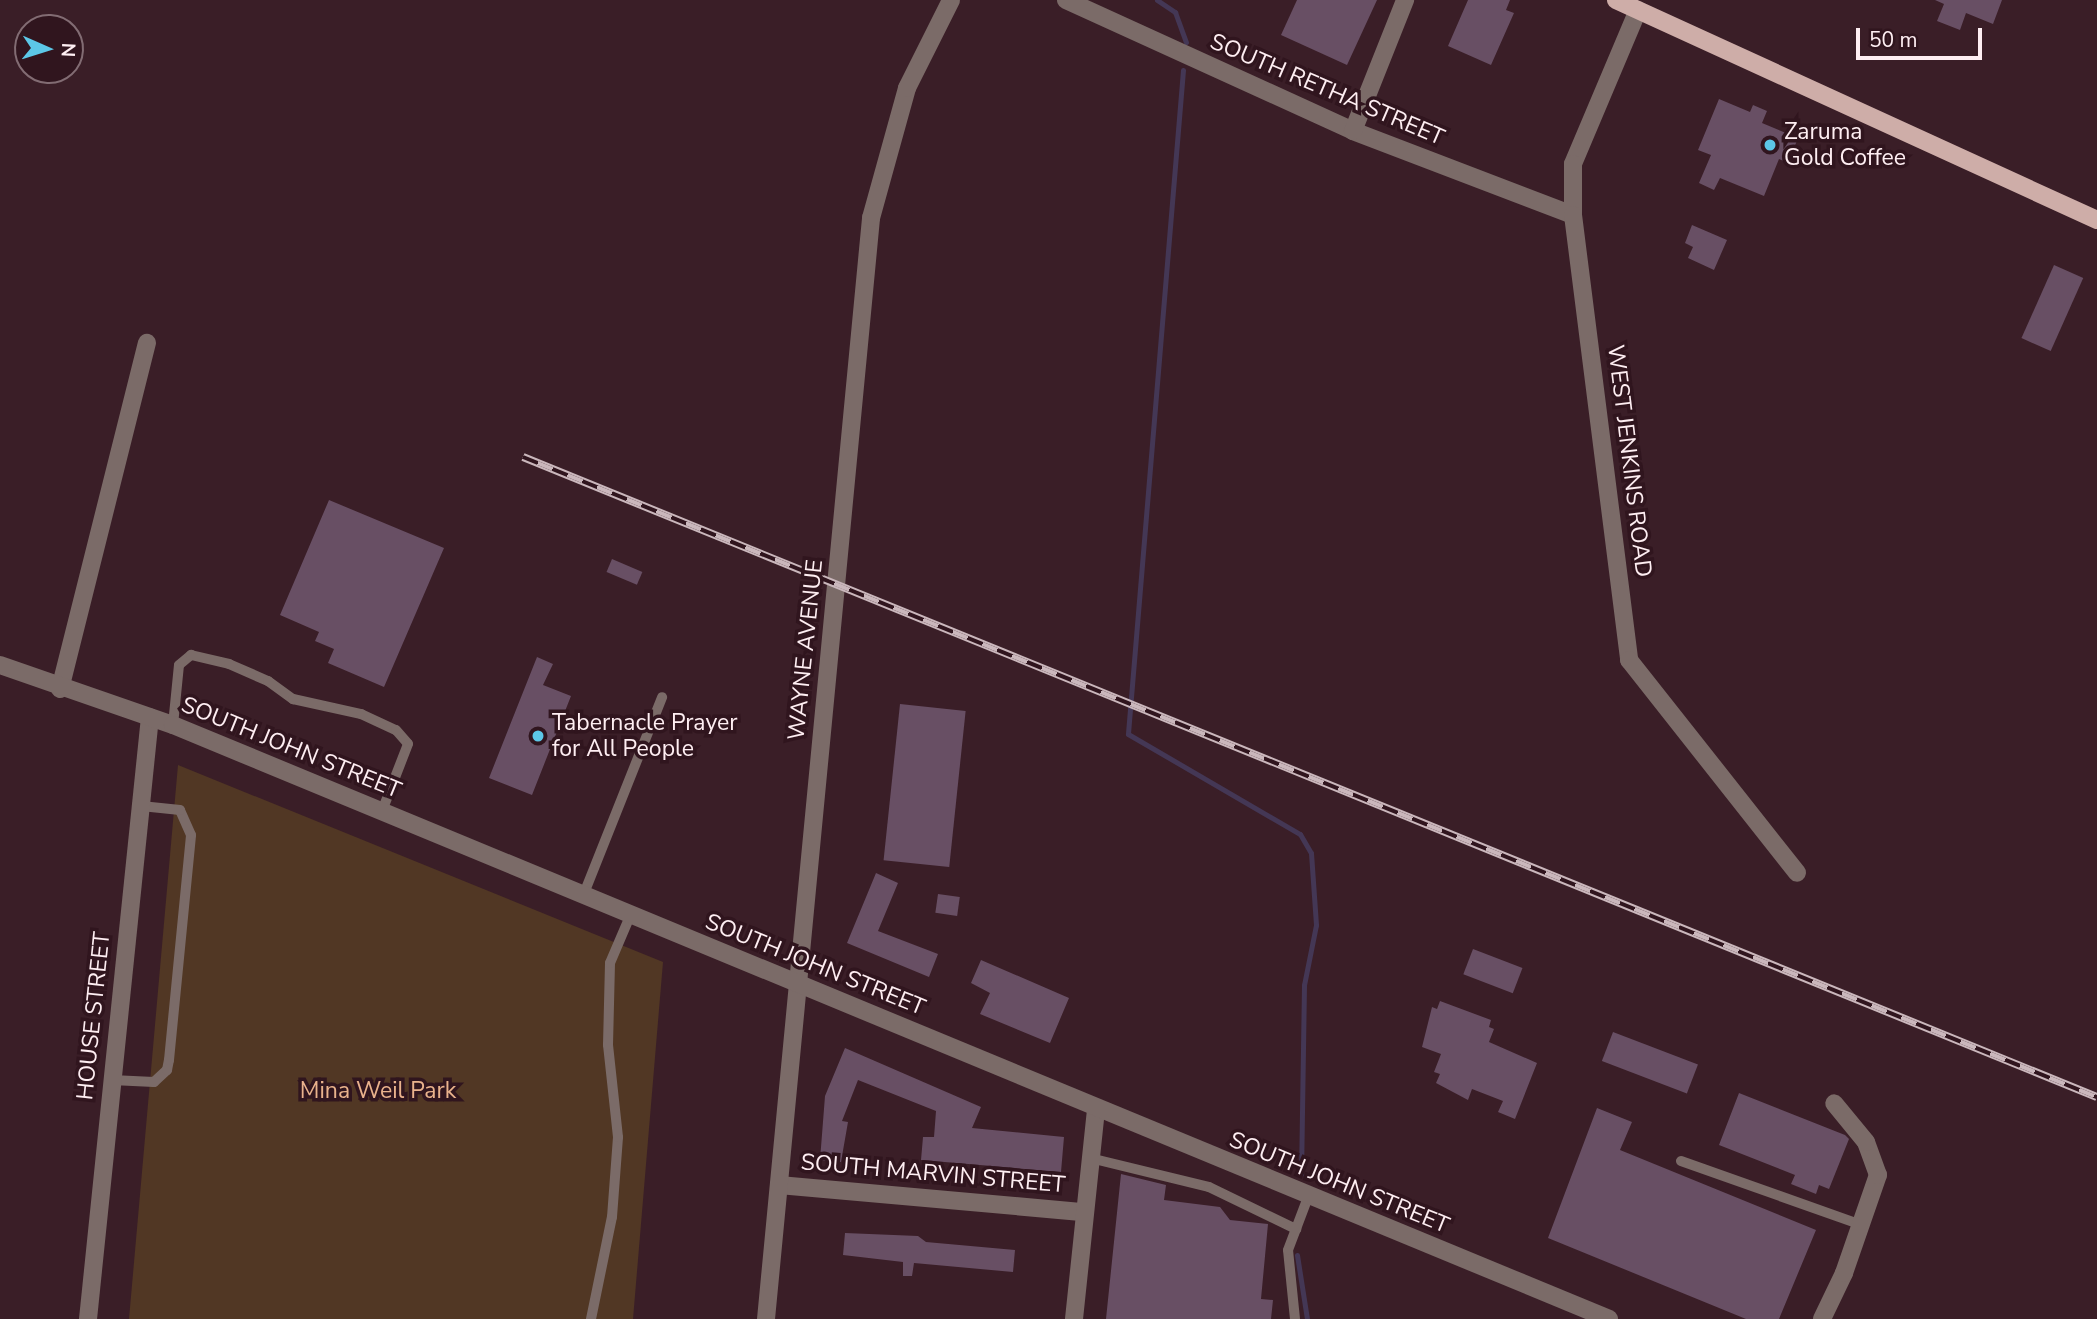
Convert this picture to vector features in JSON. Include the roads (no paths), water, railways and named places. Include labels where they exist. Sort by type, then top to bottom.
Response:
[{"type":"main road","points":[[1616,0],[2097,220]]},
{"type":"street","name":"WAYNE AVENUE","points":[[766,1319],[871,218],[907,88],[951,0]]},
{"type":"street","name":"SOUTH RETHA STREET","points":[[1066,0],[1353,131],[1573,215]]},
{"type":"street","points":[[1353,131],[1405,0]]},
{"type":"street","name":"WEST JENKINS ROAD","points":[[1638,10],[1573,164],[1573,215],[1629,660],[1797,873]]},
{"type":"street","points":[[60,689],[147,343]]},
{"type":"street","name":"SOUTH JOHN STREET","points":[[0,665],[60,689],[173,725],[630,916],[797,982],[1308,1197],[1609,1319]]},
{"type":"street","name":"HOUSE STREET","points":[[88,1319],[150,717]]},
{"type":"street","points":[[1822,1319],[1862,1225],[1878,1175],[1866,1142],[1834,1103]]},
{"type":"street","points":[[1074,1319],[1096,1109]]},
{"type":"street","name":"SOUTH MARVIN STREET","points":[[779,1185],[1084,1212]]},
{"type":"lane","points":[[173,725],[179,665],[191,654],[239,668],[292,699],[360,714],[396,730],[408,744],[382,811]]},
{"type":"lane","points":[[583,896],[662,697]]},
{"type":"lane","points":[[112,1080],[154,1082],[167,1070],[170,1046],[191,835],[180,810],[141,806]]},
{"type":"lane","points":[[590,1319],[612,1217],[618,1138],[608,1045],[610,963],[630,916]]},
{"type":"lane","points":[[1090,1158],[1209,1187],[1296,1229]]},
{"type":"lane","points":[[1681,1161],[1862,1225]]},
{"type":"lane","points":[[1294,1319],[1288,1250],[1308,1197]]},
{"type":"waterway","points":[[1157,0],[1175,12],[1186,42]]},
{"type":"waterway","points":[[1183,70],[1128,734],[1300,834],[1311,853],[1316,925],[1304,985],[1301,1174]]},
{"type":"waterway","points":[[1297,1255],[1307,1319]]},
{"type":"railway","points":[[523,457],[2097,1097]]},
{"type":"place","name":"Zaruma Gold Coffee","points":[[1770,145]]},
{"type":"place","name":"Tabernacle Prayer for All People","points":[[538,736]]},
{"type":"park label","name":"Mina Weil Park","points":[[378,1091]]}]
